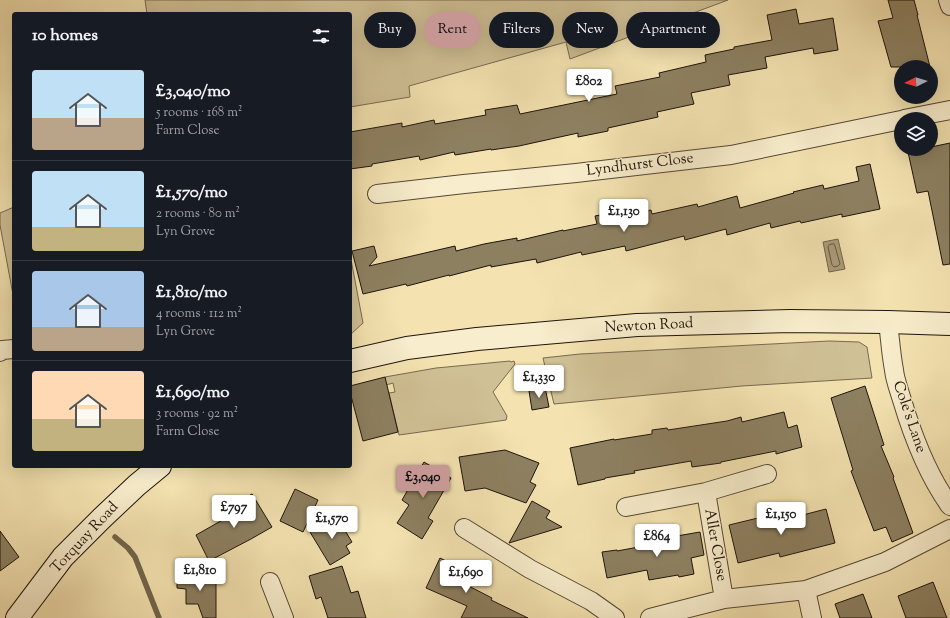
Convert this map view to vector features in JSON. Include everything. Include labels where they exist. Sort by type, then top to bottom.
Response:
[{"type":"street","points":[[948,0],[950,6]]},
{"type":"street","points":[[938,112],[950,110]]},
{"type":"street","name":"Lyndhurst Close","points":[[377,194],[731,155],[894,121]]},
{"type":"street","name":"Newton Road","points":[[352,361],[407,348],[477,339],[637,325],[790,321],[950,324]]},
{"type":"street","name":"Cole's Lane","points":[[888,322],[894,372],[906,414],[927,469],[940,493],[950,506]]},
{"type":"street","points":[[0,352],[2,350],[12,349]]},
{"type":"street","name":"Torquay Road","points":[[17,618],[63,557],[137,485],[158,468]]},
{"type":"street","name":"Aller Close","points":[[626,507],[706,492],[767,474]]},
{"type":"street","name":"Aller Close","points":[[706,492],[724,599]]},
{"type":"street","points":[[464,528],[530,569],[591,601],[615,618]]},
{"type":"street","points":[[650,618],[724,599],[806,590],[885,562],[950,529]]},
{"type":"street","points":[[270,582],[284,618]]},
{"type":"street","points":[[806,590],[812,618]]},
{"type":"shaded area","points":[[145,0],[728,0],[696,12],[626,12],[626,38],[618,41],[618,12],[562,12],[562,43],[554,45],[554,12],[489,12],[489,48],[545,48],[409,86],[410,97],[352,107],[352,12],[147,12]]},
{"type":"shaded area","points":[[567,48],[599,48],[570,59]]},
{"type":"shaded area","points":[[12,208],[12,289],[0,225],[0,213]]},
{"type":"shaded area","points":[[352,265],[363,323],[352,333]]},
{"type":"shaded area","points":[[829,341],[859,342],[867,347],[872,378],[742,386],[554,404],[543,358],[580,354]]},
{"type":"shaded area","points":[[514,361],[515,364],[493,392],[507,416],[506,420],[399,435],[389,393],[395,392],[393,383],[386,385],[385,377],[436,368]]},
{"type":"water","points":[[838,239],[845,269],[829,272],[823,242]]},
{"type":"building","points":[[888,0],[914,0],[928,60],[894,60],[894,67],[891,67],[878,21],[893,18]]},
{"type":"building","points":[[796,9],[799,24],[833,18],[838,50],[814,54],[813,48],[765,57],[767,68],[728,75],[730,85],[691,93],[694,104],[657,112],[658,117],[608,128],[608,131],[578,137],[578,133],[519,146],[455,155],[454,152],[420,160],[419,156],[352,169],[352,132],[402,123],[402,127],[434,120],[435,124],[486,115],[485,110],[517,105],[520,114],[617,94],[615,86],[660,77],[659,73],[706,62],[705,55],[734,49],[734,47],[772,40],[767,15]]},
{"type":"building","points":[[950,143],[950,264],[943,265],[928,191],[917,193],[909,156],[938,156],[938,146]]},
{"type":"building","points":[[870,164],[880,209],[842,217],[842,214],[801,223],[800,221],[771,228],[770,223],[727,235],[726,229],[685,240],[684,236],[626,251],[625,246],[582,255],[581,252],[537,263],[536,259],[491,267],[491,265],[407,286],[406,284],[363,294],[352,251],[374,246],[377,257],[369,266],[455,246],[456,251],[517,238],[517,241],[597,224],[595,216],[616,212],[615,209],[639,203],[642,212],[651,210],[652,214],[697,204],[698,207],[737,196],[740,208],[794,193],[793,192],[823,185],[824,189],[859,181],[856,167]]},
{"type":"building","points":[[385,377],[398,432],[363,441],[352,400],[352,385]]},
{"type":"building","points":[[865,386],[884,445],[881,446],[894,477],[893,478],[913,533],[892,542],[886,527],[874,531],[851,471],[853,470],[831,398]]},
{"type":"building","points":[[545,387],[549,407],[532,410],[529,391]]},
{"type":"building","points":[[784,412],[788,428],[797,425],[802,447],[776,454],[776,451],[721,463],[692,467],[691,461],[634,471],[635,473],[605,478],[578,485],[570,448],[614,439],[652,434],[652,430],[667,428],[668,430],[727,421],[741,417],[742,422]]},
{"type":"building","points":[[505,450],[539,463],[530,482],[536,485],[526,503],[485,488],[465,491],[459,457]]},
{"type":"building","points":[[424,462],[451,478],[428,518],[433,521],[422,539],[397,523],[409,505],[402,500]]},
{"type":"building","points":[[295,489],[318,500],[303,532],[280,521]]},
{"type":"building","points":[[252,494],[272,527],[209,561],[196,535],[242,509],[238,502]]},
{"type":"building","points":[[532,501],[550,511],[546,518],[562,527],[509,543]]},
{"type":"building","points":[[826,509],[835,543],[780,557],[779,553],[738,563],[729,525],[758,518],[760,526]]},
{"type":"building","points":[[336,516],[352,542],[346,546],[350,553],[330,565],[310,532]]},
{"type":"building","points":[[0,531],[19,557],[0,571]]},
{"type":"building","points":[[700,532],[704,555],[691,558],[694,574],[649,580],[647,570],[607,578],[602,552],[617,551],[666,542],[665,538]]},
{"type":"building","points":[[440,558],[460,568],[455,579],[492,598],[491,600],[528,618],[461,618],[467,606],[426,588]]},
{"type":"building","points":[[342,566],[351,593],[358,591],[366,618],[328,618],[321,597],[316,599],[309,576]]},
{"type":"building","points":[[177,574],[216,574],[216,618],[203,618],[198,604],[186,604],[186,589],[177,588]]},
{"type":"building","points":[[933,582],[947,618],[906,618],[898,596]]},
{"type":"building","points":[[863,594],[872,618],[840,618],[835,604]]},
{"type":"waterway","points":[[115,537],[128,548],[135,557],[159,618]]}]
